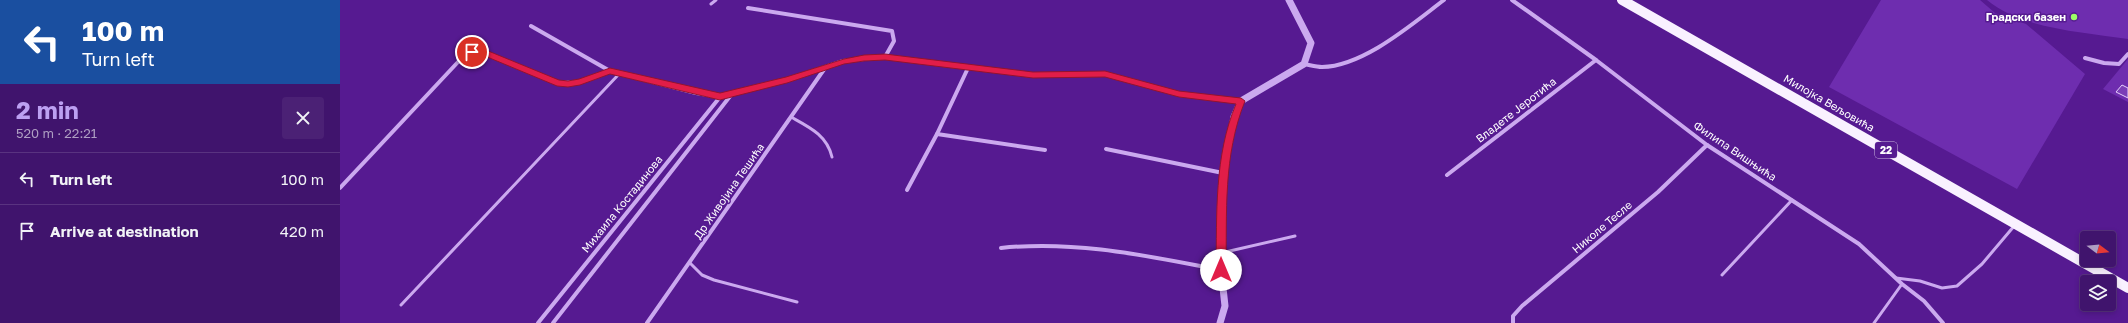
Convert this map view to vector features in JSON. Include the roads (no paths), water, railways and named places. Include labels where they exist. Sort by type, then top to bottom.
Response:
[{"type":"main road","name":"Милојка Вељовића","points":[[1622,0],[2128,288]]},
{"type":"street","points":[[1289,0],[1311,43],[1304,64]]},
{"type":"street","points":[[531,26],[610,71],[720,97],[826,67],[864,58],[885,57],[1033,75],[1105,74],[1179,94],[1241,101],[1304,64],[1321,67],[1352,58],[1380,44],[1444,0]]},
{"type":"street","name":"Филипа Вишњића","points":[[1512,0],[1596,60],[1707,145],[1859,244],[1902,284],[1924,301],[1943,323]]},
{"type":"street","points":[[748,8],[892,31],[895,36],[895,42],[885,57]]},
{"type":"street","points":[[340,188],[458,62],[472,52],[481,50],[557,83],[568,84],[610,71]]},
{"type":"street","points":[[2085,58],[2104,63],[2119,64],[2128,54]]},
{"type":"street","name":"Владете Јеротића","points":[[1447,175],[1596,60]]},
{"type":"street","name":"Др Живојина Тешића","points":[[647,323],[826,67]]},
{"type":"street","points":[[907,190],[937,134],[968,68]]},
{"type":"street","name":"Михаила Костадинова","points":[[553,323],[731,95]]},
{"type":"street","name":"Михаила Костадинова","points":[[538,323],[720,97]]},
{"type":"street","points":[[1220,323],[1225,306],[1221,270],[1223,173],[1234,118],[1241,101]]},
{"type":"street","points":[[937,134],[1045,150]]},
{"type":"street","name":"Николе Тесле","points":[[1513,323],[1513,316],[1522,306],[1658,192],[1707,145]]},
{"type":"street","points":[[1106,149],[1223,173]]},
{"type":"street","points":[[1001,248],[1025,244],[1092,246],[1221,270]]},
{"type":"lane","points":[[711,4],[716,0]]},
{"type":"lane","points":[[401,305],[619,74]]},
{"type":"lane","points":[[791,117],[827,139],[831,148],[832,157]]},
{"type":"lane","points":[[1722,275],[1792,200]]},
{"type":"lane","points":[[1896,278],[1920,281],[1942,288],[1957,286],[1982,264],[2016,224]]},
{"type":"lane","points":[[1221,253],[1295,236]]},
{"type":"lane","points":[[690,263],[702,275],[714,280],[797,302]]},
{"type":"lane","points":[[1874,323],[1902,284]]},
{"type":"place","name":"Градски базен","points":[[2074,17]]}]
